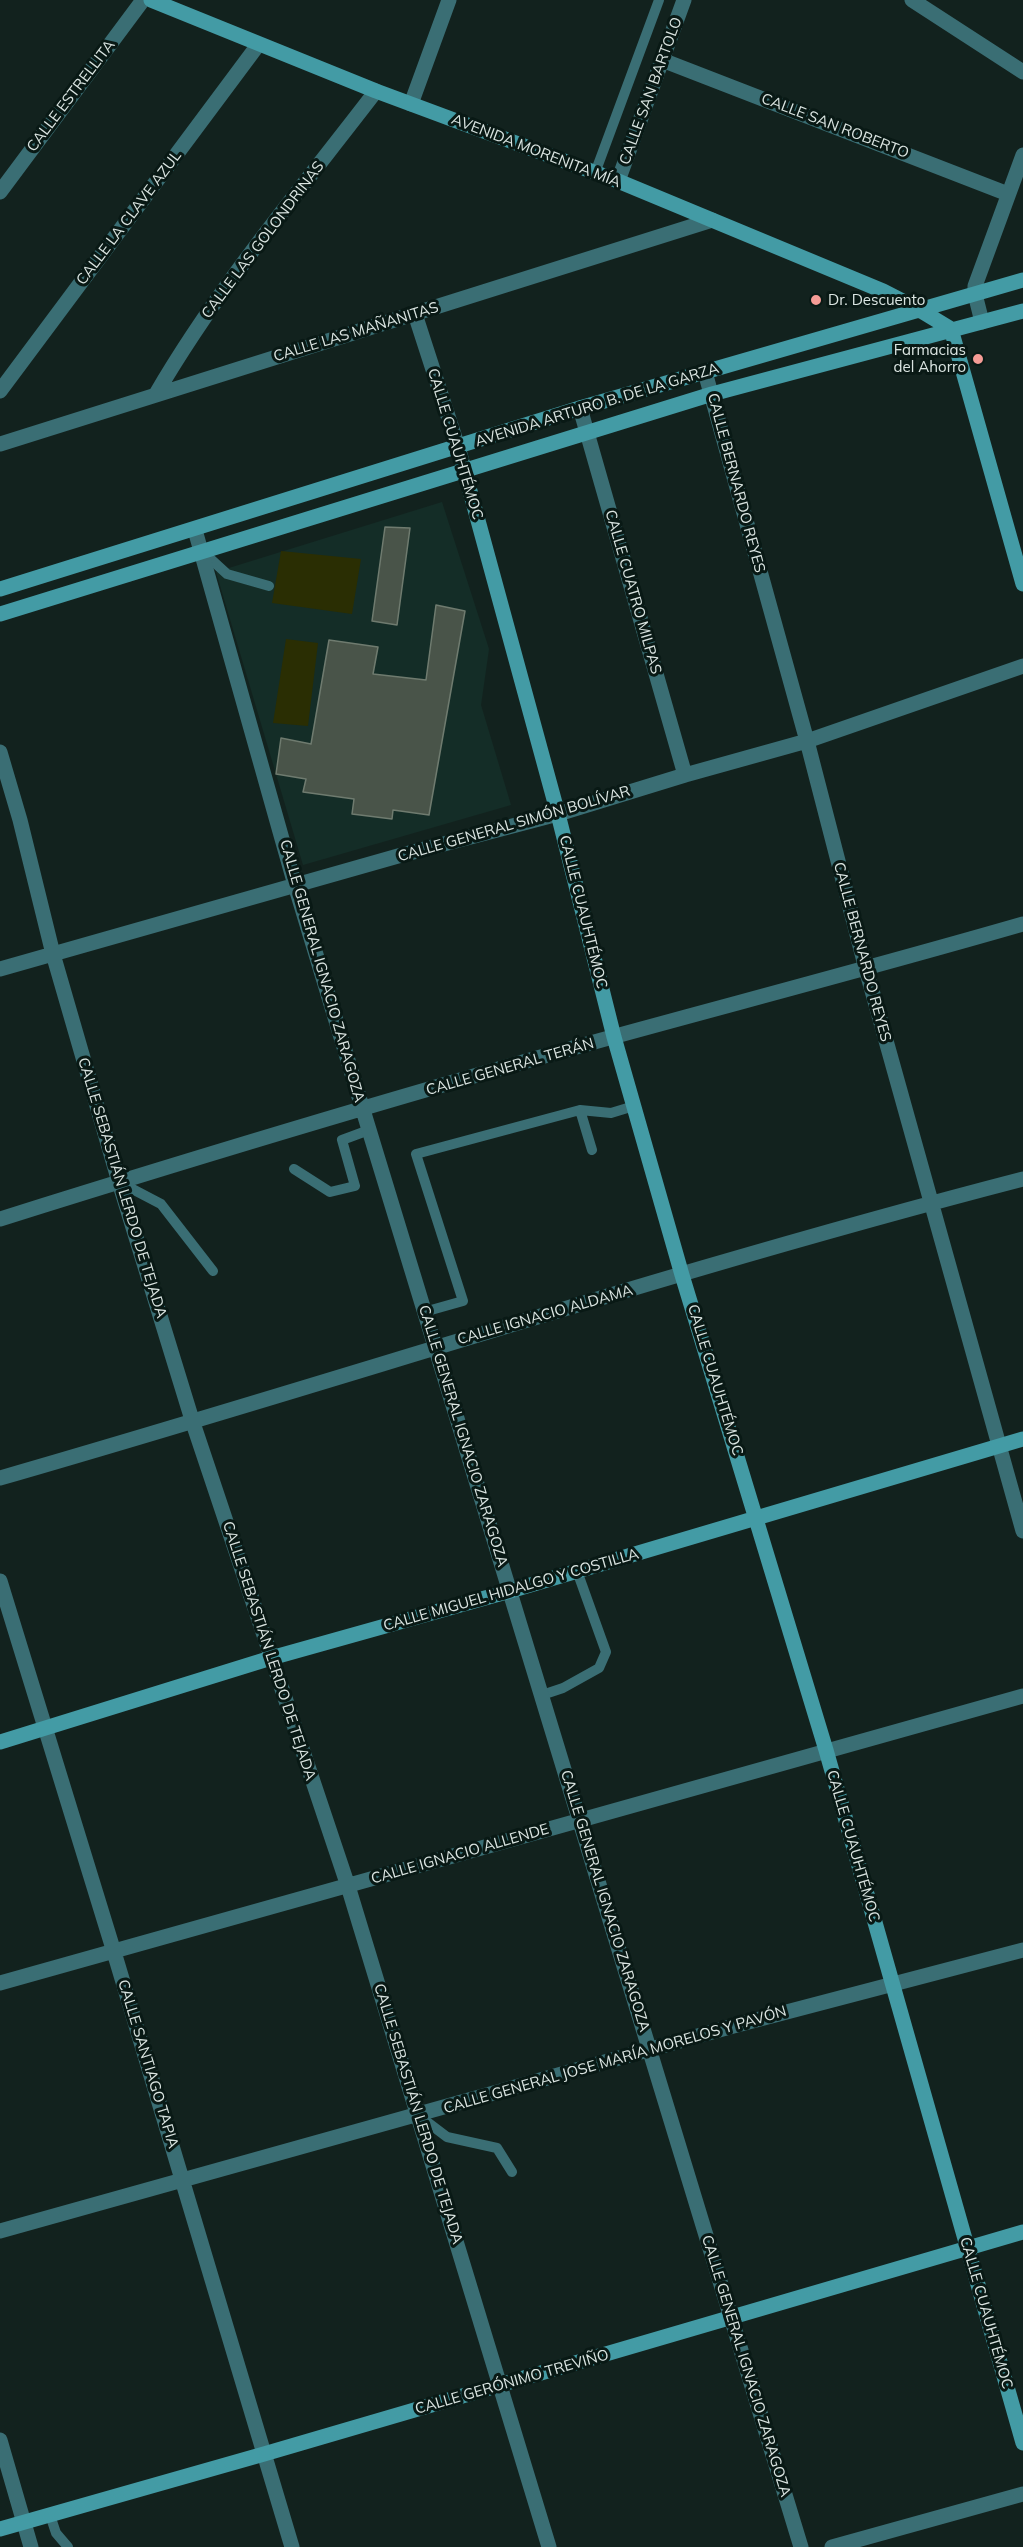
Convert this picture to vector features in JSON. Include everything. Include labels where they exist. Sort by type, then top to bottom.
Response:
[{"type":"street","name":"CALLE ESTRELLITA","points":[[0,192],[143,0]]},
{"type":"street","name":"AVENIDA MORENITA MÍA","points":[[151,0],[376,91],[618,181],[882,291],[951,329]]},
{"type":"street","points":[[411,104],[449,0]]},
{"type":"street","name":"CALLE SAN BARTOLO","points":[[618,181],[684,0]]},
{"type":"street","points":[[912,0],[1023,72]]},
{"type":"street","name":"CALLE LA CLAVE AZUL","points":[[0,391],[258,45]]},
{"type":"street","name":"CALLE SAN ROBERTO","points":[[662,60],[1008,194]]},
{"type":"street","name":"CALLE LAS GOLONDRINAS","points":[[156,394],[188,342],[255,247],[376,91]]},
{"type":"street","points":[[982,322],[975,294],[977,280],[1023,155]]},
{"type":"street","name":"CALLE LAS MAÑANITAS","points":[[0,444],[712,220]]},
{"type":"street","name":"AVENIDA ARTURO B. DE LA GARZA","points":[[0,589],[580,408],[1023,280]]},
{"type":"street","name":"AVENIDA ARTURO B. DE LA GARZA","points":[[0,614],[712,394],[1023,311]]},
{"type":"street","name":"CALLE CUAUHTÉMOC","points":[[415,314],[458,447],[558,814],[614,1037],[682,1275],[758,1518],[826,1750],[1023,2444]]},
{"type":"street","points":[[951,329],[1023,584]]},
{"type":"street","name":"CALLE BERNARDO REYES","points":[[705,372],[807,741],[866,969],[1023,1531]]},
{"type":"street","name":"CALLE CUATRO MILPAS","points":[[580,408],[685,775]]},
{"type":"street","name":"CALLE GENERAL IGNACIO ZARAGOZA","points":[[195,530],[369,1131],[801,2547]]},
{"type":"street","name":"CALLE GENERAL SIMÓN BOLÍVAR","points":[[0,969],[558,814],[807,741],[1023,666]]},
{"type":"street","name":"CALLE SEBASTIÁN LERDO DE TEJADA","points":[[0,752],[21,820],[53,954],[119,1182],[193,1423],[348,1886],[549,2547]]},
{"type":"street","name":"CALLE GENERAL TERÁN","points":[[0,1219],[614,1037],[1023,924]]},
{"type":"street","name":"CALLE IGNACIO ALDAMA","points":[[0,1478],[193,1423],[682,1275],[1023,1179]]},
{"type":"street","name":"CALLE MIGUEL HIDALGO Y COSTILLA","points":[[0,1742],[46,1730],[271,1658],[510,1591],[1023,1439]]},
{"type":"street","name":"CALLE SANTIAGO TAPIA","points":[[0,1581],[292,2547]]},
{"type":"street","name":"CALLE IGNACIO ALLENDE","points":[[0,1983],[1023,1696]]},
{"type":"street","name":"CALLE GENERAL JOSE MARÍA MORELOS Y PAVÓN","points":[[0,2231],[651,2050],[1023,1950]]},
{"type":"street","name":"CALLE GERÓNIMO TREVIÑO","points":[[0,2529],[1023,2232]]},
{"type":"street","points":[[0,2440],[31,2547]]},
{"type":"street","points":[[832,2547],[1023,2494]]},
{"type":"lane","points":[[595,173],[659,0]]},
{"type":"lane","points":[[203,552],[226,574],[268,586]]},
{"type":"lane","points":[[424,1312],[463,1301],[416,1154],[580,1110],[611,1113],[634,1106]]},
{"type":"lane","points":[[580,1110],[592,1150]]},
{"type":"lane","points":[[294,1169],[330,1192],[355,1186],[342,1140],[369,1131]]},
{"type":"lane","points":[[119,1182],[161,1204],[213,1271]]},
{"type":"lane","points":[[542,1695],[563,1688],[599,1668],[606,1652],[577,1571]]},
{"type":"lane","points":[[418,2115],[447,2137],[497,2148],[512,2172]]},
{"type":"lane","points":[[50,2515],[56,2533],[68,2547]]},
{"type":"shaded area","points":[[442,502],[489,649],[481,705],[511,805],[303,865],[216,572]]},
{"type":"green space","points":[[281,551],[361,559],[352,614],[272,603]]},
{"type":"green space","points":[[286,639],[318,643],[308,726],[273,723]]},
{"type":"building","points":[[385,527],[410,528],[397,625],[372,621]]},
{"type":"building","points":[[436,605],[465,611],[429,815],[393,810],[392,819],[352,814],[354,799],[303,792],[306,779],[276,774],[281,738],[311,744],[329,640],[378,647],[373,674],[426,680]]},
{"type":"place","name":"Dr. Descuento","points":[[816,300]]},
{"type":"place","name":"Farmacias del Ahorro","points":[[978,359]]}]
